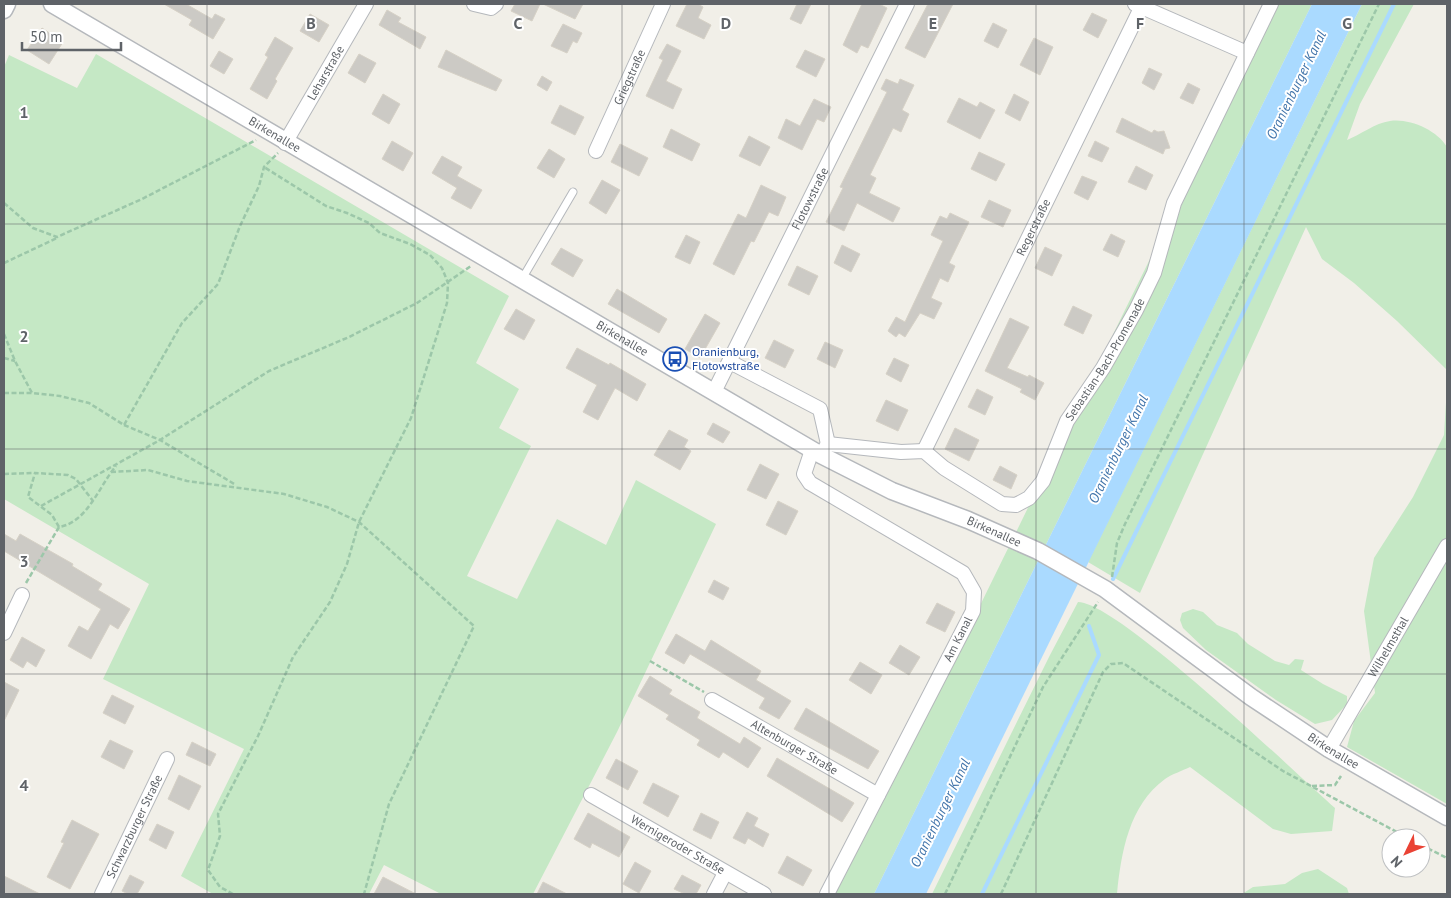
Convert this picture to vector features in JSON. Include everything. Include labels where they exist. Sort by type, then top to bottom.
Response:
[{"type":"street","points":[[4,10],[7,4]]},
{"type":"street","name":"Birkenallee","points":[[52,4],[283,147],[522,279],[714,392],[892,491],[968,520],[1038,551],[1100,591],[1329,749],[1447,818]]},
{"type":"street","name":"Leharstraße","points":[[283,147],[366,4]]},
{"type":"street","points":[[474,4],[491,8],[496,4]]},
{"type":"street","name":"Griegstraße","points":[[596,151],[663,4]]},
{"type":"street","name":"Flotowstraße","points":[[714,392],[907,4]]},
{"type":"street","name":"Sebastian-Bach-Promenade","points":[[924,451],[944,468],[1002,504],[1016,505],[1029,498],[1043,481],[1067,421],[1103,368],[1136,310],[1154,273],[1174,204],[1272,4]]},
{"type":"street","points":[[1140,5],[1247,54]]},
{"type":"street","name":"Regerstraße","points":[[924,451],[1140,5]]},
{"type":"street","points":[[730,362],[820,409],[820,450],[924,451]]},
{"type":"street","name":"Am Kanal","points":[[820,450],[804,474],[810,483],[963,573],[974,592],[973,611],[827,894]]},
{"type":"street","name":"Wilhelmsthal","points":[[1329,749],[1447,546]]},
{"type":"street","points":[[4,633],[22,595]]},
{"type":"street","name":"Altenburger Straße","points":[[712,700],[878,795]]},
{"type":"street","name":"Schwarzburger Straße","points":[[102,894],[167,759]]},
{"type":"street","name":"Wernigeroder Straße","points":[[591,795],[724,873],[764,894]]},
{"type":"street","points":[[714,894],[724,873]]},
{"type":"lane","points":[[522,279],[573,192]]},
{"type":"path","points":[[945,894],[1043,687],[1115,569],[1113,560],[1125,524],[1379,4]]},
{"type":"path","points":[[4,263],[142,199],[259,138]]},
{"type":"path","points":[[124,425],[182,323],[218,284],[240,226],[259,186],[264,167],[283,147]]},
{"type":"path","points":[[233,894],[220,887],[208,870],[220,836],[218,814],[258,736],[293,657],[330,602],[347,564],[359,522],[411,418],[447,303],[448,284],[442,268],[430,255],[410,244],[380,233],[369,223],[326,206],[264,167]]},
{"type":"path","points":[[4,204],[33,228],[57,237]]},
{"type":"path","points":[[41,506],[160,440],[269,371],[349,337],[417,304],[474,264]]},
{"type":"path","points":[[4,334],[15,361],[32,393]]},
{"type":"path","points":[[4,358],[15,361]]},
{"type":"path","points":[[4,393],[60,396],[89,403],[124,425],[160,440],[238,486]]},
{"type":"path","points":[[22,595],[29,576],[59,527],[70,525],[93,501],[111,472],[119,463]]},
{"type":"path","points":[[111,472],[148,470],[187,480],[238,486],[293,497],[327,507],[359,522],[474,626],[389,804],[379,847],[364,894]]},
{"type":"path","points":[[4,474],[11,472],[68,475],[76,479],[93,501]]},
{"type":"path","points":[[35,474],[28,497],[52,515],[59,527]]},
{"type":"path","points":[[650,661],[709,694],[712,700]]},
{"type":"path","points":[[1001,894],[1104,672],[1111,664],[1123,664],[1283,771],[1389,828]]},
{"type":"path","points":[[1311,786],[1335,785],[1341,776]]},
{"type":"path","points":[[1431,850],[1447,858]]},
{"type":"green space","points":[[1275,4],[1312,4],[874,894],[834,894],[919,730]]},
{"type":"green space","points":[[1362,4],[1414,4],[1360,104],[1347,140],[1379,124],[1390,121],[1406,121],[1422,126],[1437,135],[1447,147],[1447,370],[1397,321],[1354,283],[1322,259],[1306,227],[1140,593],[1088,562]]},
{"type":"green space","points":[[96,54],[509,296],[476,363],[519,389],[499,428],[531,446],[467,576],[517,599],[557,519],[606,545],[636,480],[716,524],[617,732],[533,894],[441,894],[384,865],[369,894],[213,894],[181,876],[244,749],[103,679],[149,584],[4,499],[4,67],[9,55],[77,88]]},
{"type":"green space","points":[[1447,386],[1447,804],[1347,747],[1354,721],[1375,693],[1364,611],[1374,558],[1413,497],[1444,435]]},
{"type":"green space","points":[[1078,602],[1099,609],[1129,629],[1247,727],[1335,808],[1332,831],[1291,834],[1273,829],[1190,767],[1165,779],[1143,802],[1135,816],[1124,846],[1117,894],[932,894]]},
{"type":"green space","points":[[1193,609],[1203,612],[1217,625],[1237,633],[1248,644],[1275,661],[1289,665],[1295,659],[1304,660],[1301,670],[1347,696],[1347,704],[1332,720],[1315,724],[1276,700],[1206,650],[1183,628],[1180,620],[1182,613]]},
{"type":"green space","points":[[1318,869],[1347,888],[1349,894],[1242,894],[1253,887],[1285,884],[1302,873]]},
{"type":"water","name":"Oranienburger Kanal","points":[[1312,4],[1362,4],[926,894],[874,894]]},
{"type":"building","points":[[164,4],[186,4],[212,19],[215,14],[225,19],[213,39],[189,25],[192,20]]},
{"type":"building","points":[[515,4],[540,4],[532,21],[511,11]]},
{"type":"building","points":[[543,4],[583,4],[575,19]]},
{"type":"building","points":[[687,4],[698,4],[703,7],[698,18],[711,25],[704,39],[676,26]]},
{"type":"building","points":[[797,4],[811,4],[801,24],[790,19]]},
{"type":"building","points":[[862,4],[879,4],[887,8],[868,48],[861,45],[857,53],[843,45]]},
{"type":"building","points":[[928,4],[953,4],[925,58],[905,48]]},
{"type":"building","points":[[387,10],[401,18],[398,22],[426,37],[420,49],[379,25]]},
{"type":"building","points":[[1092,13],[1107,20],[1098,38],[1083,30]]},
{"type":"building","points":[[310,14],[329,25],[319,42],[300,31]]},
{"type":"building","points":[[993,23],[1007,30],[998,48],[984,41]]},
{"type":"building","points":[[563,24],[582,33],[577,43],[573,41],[567,53],[551,46]]},
{"type":"building","points":[[42,28],[63,42],[49,64],[27,50]]},
{"type":"building","points":[[275,37],[293,48],[275,79],[277,81],[267,99],[250,89],[268,57],[265,55]]},
{"type":"building","points":[[1034,38],[1053,47],[1040,75],[1020,65]]},
{"type":"building","points":[[667,44],[681,51],[666,81],[682,89],[673,109],[646,96],[663,60],[659,58]]},
{"type":"building","points":[[446,50],[502,80],[496,91],[438,67]]},
{"type":"building","points":[[805,50],[825,59],[816,77],[796,67]]},
{"type":"building","points":[[219,51],[233,59],[224,74],[210,66]]},
{"type":"building","points":[[359,54],[376,63],[365,83],[348,73]]},
{"type":"building","points":[[1149,68],[1162,74],[1154,90],[1142,83]]},
{"type":"building","points":[[542,76],[552,82],[547,91],[537,85]]},
{"type":"building","points":[[886,79],[898,84],[900,79],[914,85],[902,110],[909,114],[901,132],[893,128],[870,175],[876,178],[869,193],[900,208],[893,222],[857,203],[844,231],[826,222],[843,188],[840,187],[887,92],[881,89]]},
{"type":"building","points":[[1188,83],[1200,89],[1193,104],[1180,98]]},
{"type":"building","points":[[383,94],[400,104],[389,124],[372,114]]},
{"type":"building","points":[[1014,94],[1029,102],[1020,121],[1005,113]]},
{"type":"building","points":[[959,98],[977,107],[980,102],[995,110],[980,139],[947,122]]},
{"type":"building","points":[[814,99],[831,107],[824,122],[817,119],[802,150],[778,138],[786,119],[800,126]]},
{"type":"building","points":[[560,105],[584,117],[575,135],[551,123]]},
{"type":"building","points":[[1122,118],[1152,133],[1154,130],[1158,132],[1164,131],[1170,148],[1165,149],[1163,154],[1116,132]]},
{"type":"building","points":[[671,129],[700,144],[692,161],[663,147]]},
{"type":"building","points":[[749,136],[770,147],[760,166],[739,156]]},
{"type":"building","points":[[392,141],[413,153],[403,171],[382,159]]},
{"type":"building","points":[[1095,141],[1109,148],[1102,162],[1088,156]]},
{"type":"building","points":[[620,144],[648,158],[639,176],[611,162]]},
{"type":"building","points":[[549,149],[565,159],[554,178],[537,168]]},
{"type":"building","points":[[979,152],[1005,164],[996,181],[971,169]]},
{"type":"building","points":[[442,156],[462,167],[457,176],[482,190],[471,209],[451,198],[457,188],[432,173]]},
{"type":"building","points":[[1136,166],[1153,175],[1146,190],[1128,182]]},
{"type":"building","points":[[1082,176],[1097,182],[1088,200],[1074,193]]},
{"type":"building","points":[[602,180],[620,190],[606,214],[589,203]]},
{"type":"building","points":[[761,185],[786,197],[778,216],[769,212],[754,242],[751,241],[734,275],[713,264],[738,214],[746,218]]},
{"type":"building","points":[[989,200],[1011,210],[1003,227],[981,217]]},
{"type":"building","points":[[950,213],[969,222],[949,263],[955,266],[948,282],[940,278],[931,298],[942,303],[934,319],[920,313],[905,337],[899,333],[896,337],[888,331],[896,317],[905,322],[943,241],[931,235],[940,216],[947,219]]},
{"type":"building","points":[[1111,234],[1125,241],[1118,257],[1103,250]]},
{"type":"building","points":[[686,235],[700,242],[690,264],[675,257]]},
{"type":"building","points":[[842,245],[860,254],[851,272],[834,263]]},
{"type":"building","points":[[1045,247],[1062,255],[1052,276],[1035,268]]},
{"type":"building","points":[[561,248],[583,260],[573,277],[551,264]]},
{"type":"building","points":[[797,266],[818,276],[809,295],[788,285]]},
{"type":"building","points":[[617,289],[667,319],[659,333],[608,304]]},
{"type":"building","points":[[1073,306],[1092,315],[1083,334],[1064,325]]},
{"type":"building","points":[[516,309],[535,320],[524,340],[504,329]]},
{"type":"building","points":[[705,314],[720,323],[700,358],[685,349]]},
{"type":"building","points":[[1010,318],[1029,327],[1007,368],[1028,377],[1029,375],[1044,383],[1035,400],[1020,392],[1022,389],[985,371]]},
{"type":"building","points":[[774,340],[794,350],[785,368],[765,358]]},
{"type":"building","points":[[825,342],[843,350],[835,368],[817,359]]},
{"type":"building","points":[[577,348],[609,365],[610,363],[646,384],[637,401],[615,388],[598,420],[583,412],[597,385],[566,368]]},
{"type":"building","points":[[894,358],[909,365],[901,382],[886,374]]},
{"type":"building","points":[[977,389],[993,397],[985,415],[968,407]]},
{"type":"building","points":[[886,400],[908,410],[898,431],[876,421]]},
{"type":"building","points":[[713,423],[730,432],[723,443],[707,434]]},
{"type":"building","points":[[955,428],[979,440],[969,461],[945,449]]},
{"type":"building","points":[[669,430],[688,440],[684,447],[691,451],[680,470],[654,455]]},
{"type":"building","points":[[760,464],[779,474],[766,499],[747,490]]},
{"type":"building","points":[[1000,466],[1017,475],[1011,489],[993,480]]},
{"type":"building","points":[[778,501],[798,511],[786,535],[766,525]]},
{"type":"building","points":[[4,534],[16,541],[20,534],[73,564],[72,566],[102,584],[98,590],[130,609],[118,629],[110,624],[91,659],[68,646],[79,626],[88,631],[101,609],[4,551]]},
{"type":"building","points":[[714,580],[729,588],[723,600],[708,592]]},
{"type":"building","points":[[937,603],[955,612],[945,632],[926,623]]},
{"type":"building","points":[[676,634],[705,651],[711,640],[761,671],[756,680],[791,701],[779,719],[759,708],[765,698],[690,654],[684,664],[665,653]]},
{"type":"building","points":[[22,637],[45,650],[36,667],[27,661],[23,668],[10,660]]},
{"type":"building","points":[[900,645],[920,657],[909,675],[889,663]]},
{"type":"building","points":[[860,662],[882,675],[871,694],[849,680]]},
{"type":"building","points":[[650,676],[672,690],[669,694],[700,712],[697,718],[740,744],[744,737],[761,748],[748,768],[723,752],[719,758],[697,745],[700,740],[666,719],[669,715],[638,696]]},
{"type":"building","points":[[4,682],[19,690],[4,721]]},
{"type":"building","points":[[112,695],[134,706],[125,724],[103,713]]},
{"type":"building","points":[[806,708],[879,751],[868,769],[794,729]]},
{"type":"building","points":[[110,740],[133,751],[124,769],[101,757]]},
{"type":"building","points":[[192,742],[216,754],[210,766],[186,755]]},
{"type":"building","points":[[777,758],[854,803],[842,822],[767,776]]},
{"type":"building","points":[[616,759],[638,771],[628,790],[606,778]]},
{"type":"building","points":[[179,775],[201,786],[189,810],[168,799]]},
{"type":"building","points":[[653,783],[679,796],[668,817],[643,803]]},
{"type":"building","points":[[747,812],[758,818],[754,826],[769,834],[763,847],[748,838],[745,844],[733,838]]},
{"type":"building","points":[[588,813],[630,837],[619,857],[592,843],[590,848],[574,839]]},
{"type":"building","points":[[701,813],[719,822],[711,839],[693,830]]},
{"type":"building","points":[[72,820],[99,834],[70,889],[47,877],[64,843],[61,842]]},
{"type":"building","points":[[157,824],[174,832],[166,849],[149,840]]},
{"type":"building","points":[[787,856],[812,870],[803,886],[778,873]]},
{"type":"building","points":[[635,862],[651,871],[639,893],[623,884]]},
{"type":"building","points":[[130,875],[144,882],[137,894],[128,894],[122,891]]},
{"type":"building","points":[[682,875],[701,885],[696,894],[685,894],[674,889]]},
{"type":"building","points":[[4,876],[40,894],[4,894]]},
{"type":"building","points":[[383,877],[416,894],[374,894]]},
{"type":"building","points":[[543,882],[567,894],[537,894]]},
{"type":"waterway","points":[[1113,579],[1394,4]]},
{"type":"waterway","points":[[982,894],[1099,655],[1089,626]]},
{"type":"place","name":"Oranienburg, Flotowstraße","points":[[675,359]]}]
